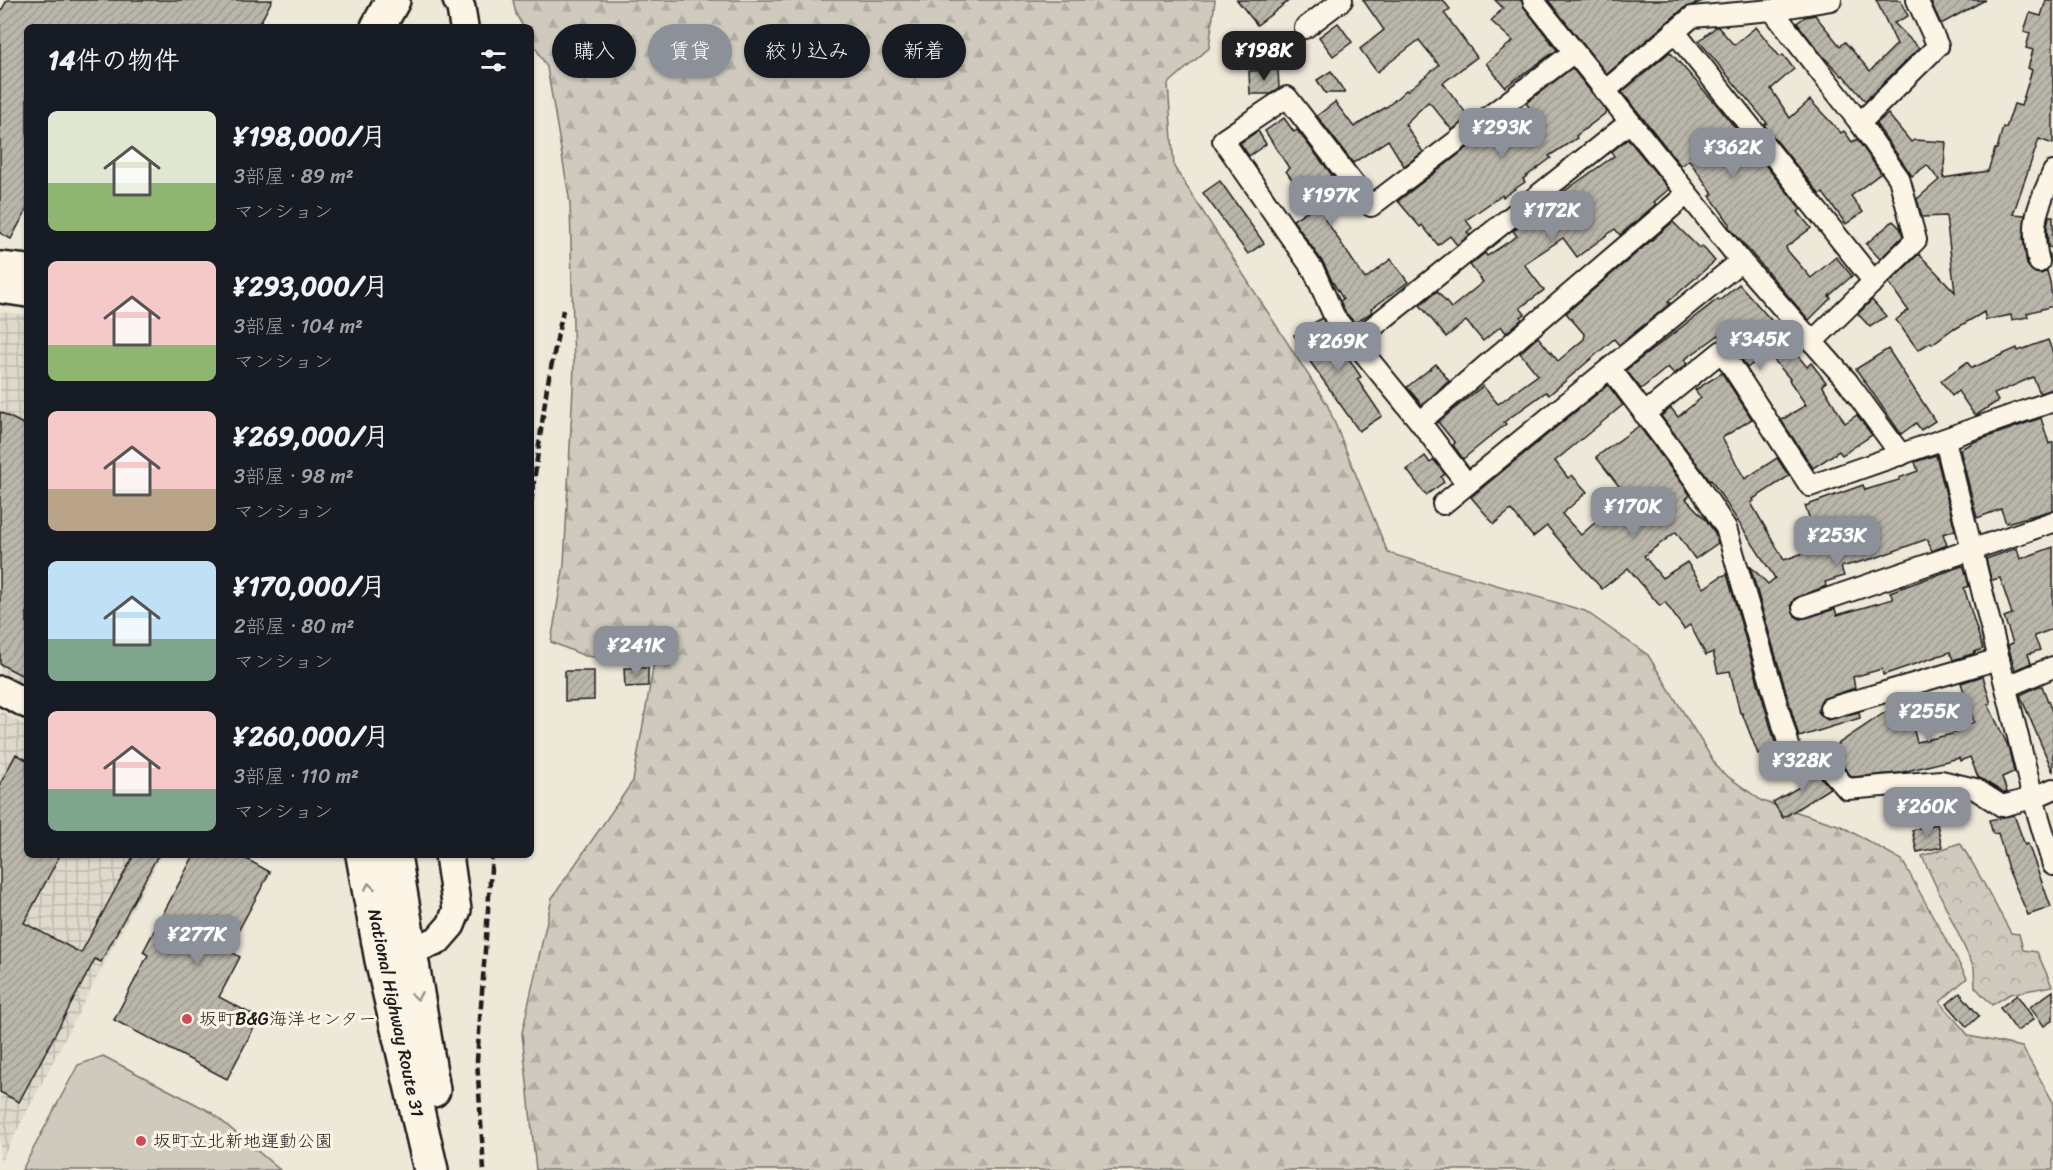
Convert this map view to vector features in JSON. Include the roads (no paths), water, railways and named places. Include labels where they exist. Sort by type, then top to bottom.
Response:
[{"type":"highway","points":[[380,24],[393,0]]},
{"type":"highway","name":"National Highway Route 31","points":[[364,858],[396,955],[446,1170]]},
{"type":"highway","name":"National Highway Route 31","points":[[394,858],[396,955],[431,1170]]},
{"type":"street","points":[[457,0],[463,24]]},
{"type":"street","points":[[1305,28],[1342,0]]},
{"type":"street","points":[[1533,0],[1741,261],[1846,381],[1901,455]]},
{"type":"street","points":[[1605,91],[1692,17],[1772,10],[1831,0]]},
{"type":"street","points":[[1860,123],[1938,46],[1917,0]]},
{"type":"street","points":[[1772,10],[1860,123],[1899,178],[1916,240],[1812,342]]},
{"type":"street","points":[[1674,30],[1874,282]]},
{"type":"street","points":[[1467,484],[1420,422],[1335,318],[1314,271],[1223,140],[1287,98],[1371,206],[1574,52]]},
{"type":"street","points":[[1354,342],[1630,122]]},
{"type":"street","points":[[2039,262],[2034,242],[2036,210],[2053,172]]},
{"type":"street","points":[[1420,422],[1687,194]]},
{"type":"street","points":[[1443,504],[1741,261]]},
{"type":"street","points":[[0,266],[24,269]]},
{"type":"street","points":[[0,289],[24,292]]},
{"type":"street","points":[[1644,414],[1722,351],[1810,486],[2053,401]]},
{"type":"street","points":[[1610,368],[1694,479],[1726,528],[1790,749],[1796,758],[1818,757],[1847,789],[1941,781],[1975,789],[2002,806],[2033,798],[2053,789]]},
{"type":"street","points":[[1945,440],[2033,798],[2053,865]]},
{"type":"street","points":[[1803,607],[2053,522]]},
{"type":"street","points":[[1830,708],[1999,658]]},
{"type":"street","points":[[2006,687],[2053,667]]},
{"type":"street","points":[[0,690],[24,702]]},
{"type":"street","points":[[396,955],[437,940],[451,925],[457,910],[449,858]]},
{"type":"railway","points":[[534,481],[547,387],[563,310]]},
{"type":"railway","points":[[484,1170],[477,1060],[492,858]]},
{"type":"place","name":"坂町B&G海洋センター","points":[[187,1019]]},
{"type":"place","name":"坂町立北新地運動公園","points":[[141,1141]]}]
